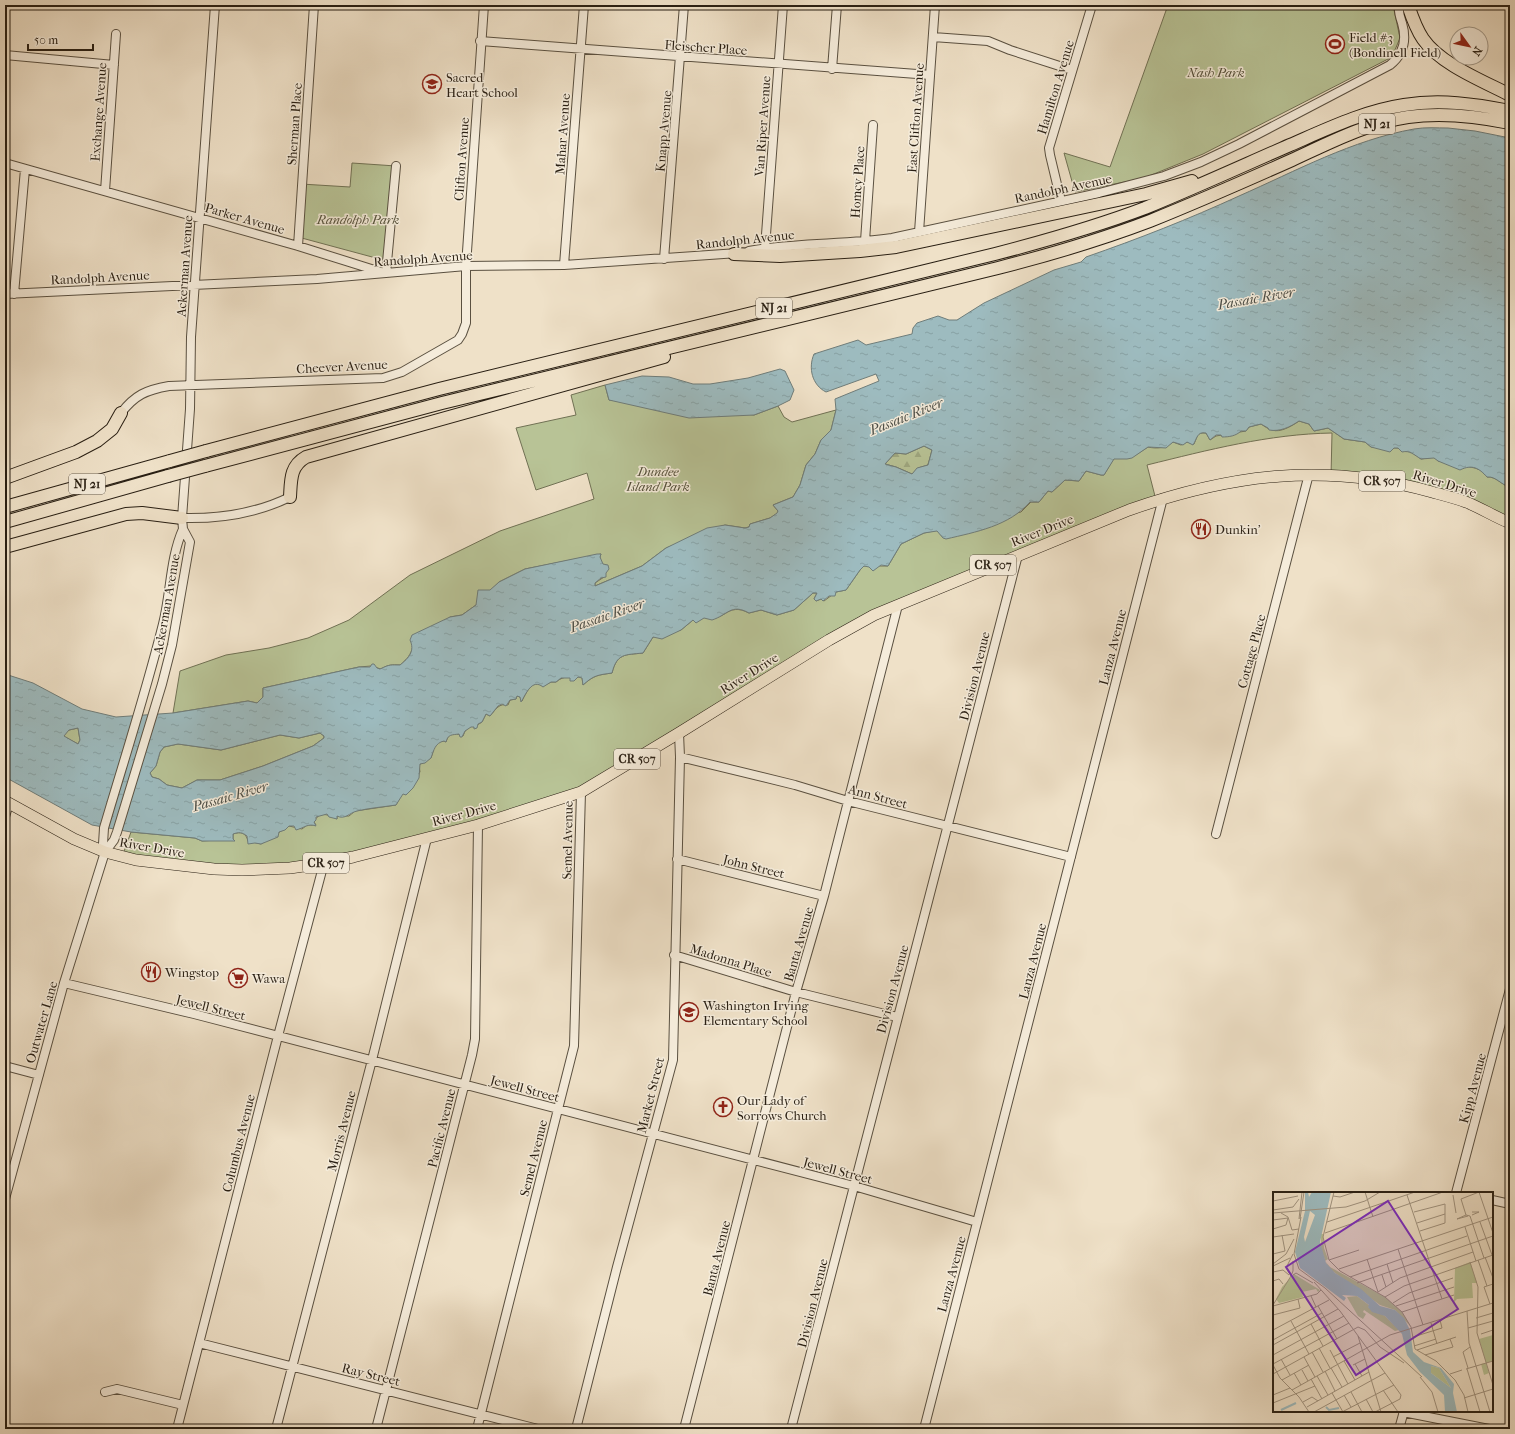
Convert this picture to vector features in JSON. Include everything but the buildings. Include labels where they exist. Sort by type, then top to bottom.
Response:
[{"type":"highway","points":[[1408,5],[1417,29],[1423,40],[1431,49],[1451,64],[1510,95]]},
{"type":"highway","name":"NJ 21","points":[[5,507],[206,451],[425,393],[1056,238],[1144,208],[1329,128],[1372,112],[1421,103],[1466,103],[1510,111]]},
{"type":"highway","name":"NJ 21","points":[[5,522],[168,476],[395,415],[998,268],[1090,242],[1180,209],[1336,140],[1376,124],[1392,120],[1450,114],[1510,123]]},
{"type":"highway","points":[[734,254],[780,256],[846,252],[878,250],[912,243],[1165,189],[1203,178],[1329,128]]},
{"type":"highway","points":[[290,497],[291,478],[294,466],[299,460],[306,457],[701,348],[791,318]]},
{"type":"highway","points":[[5,478],[76,452],[97,441],[112,429],[121,414]]},
{"type":"highway","points":[[5,547],[126,514],[142,513],[182,523]]},
{"type":"main road","name":"River Drive","points":[[7,802],[74,839],[105,852],[141,861],[214,869],[242,870],[290,868],[324,864],[353,858],[478,825],[580,792],[679,733],[829,640],[874,615],[1129,510],[1163,498],[1213,486],[1263,477],[1309,474],[1365,478],[1413,487],[1467,502],[1510,523]]},
{"type":"street","name":"Ackerman Avenue","points":[[148,680],[164,622],[177,543],[182,523],[190,385],[191,337],[215,5]]},
{"type":"street","name":"Sherman Place","points":[[298,246],[314,5]]},
{"type":"street","name":"Clifton Avenue","points":[[466,266],[480,41],[484,5]]},
{"type":"street","name":"Mahar Avenue","points":[[564,265],[584,5]]},
{"type":"street","name":"Knapp Avenue","points":[[664,259],[684,5]]},
{"type":"street","name":"Van Riper Avenue","points":[[765,248],[783,5]]},
{"type":"street","points":[[832,69],[837,5]]},
{"type":"street","name":"East Clifton Avenue","points":[[919,232],[935,5]]},
{"type":"street","name":"Hamilton Avenue","points":[[1061,201],[1049,148],[1092,5]]},
{"type":"street","name":"Randolph Avenue","points":[[5,294],[317,279],[466,266],[564,265],[664,259],[734,254],[765,248],[892,238],[1123,187],[1182,170],[1239,144],[1381,71],[1396,60],[1401,53],[1405,37],[1398,10],[1399,5]]},
{"type":"street","name":"Exchange Avenue","points":[[105,191],[116,34]]},
{"type":"street","points":[[933,37],[988,41],[1010,50],[1072,70]]},
{"type":"street","name":"Fleischer Place","points":[[480,41],[778,65],[930,75]]},
{"type":"street","points":[[5,55],[114,64]]},
{"type":"street","name":"Homcy Place","points":[[865,241],[873,125]]},
{"type":"street","name":"Parker Avenue","points":[[5,163],[298,246],[386,273]]},
{"type":"street","points":[[386,273],[396,166]]},
{"type":"street","points":[[14,294],[25,169]]},
{"type":"street","name":"Cheever Avenue","points":[[121,414],[137,396],[146,391],[169,386],[383,378],[402,372],[458,340],[462,334],[466,323],[466,266]]},
{"type":"street","name":"Cottage Place","points":[[1216,834],[1309,474]]},
{"type":"street","points":[[182,523],[239,515],[266,508],[290,497]]},
{"type":"street","name":"Lanza Avenue","points":[[924,1429],[1163,498]]},
{"type":"street","name":"Ackerman Avenue","points":[[162,684],[172,645],[190,542],[182,523]]},
{"type":"street","name":"Division Avenue","points":[[791,1429],[1018,555]]},
{"type":"street","name":"Banta Avenue","points":[[684,1429],[796,992],[824,896],[898,605]]},
{"type":"street","name":"Outwater Lane","points":[[105,852],[103,844],[104,828],[148,680]]},
{"type":"street","name":"Outwater Lane","points":[[5,1199],[7,1185],[64,983],[105,852],[114,840],[117,832],[162,684]]},
{"type":"street","name":"Market Street","points":[[576,1429],[617,1267],[673,1060],[674,955],[680,757],[679,733]]},
{"type":"street","name":"Ann Street","points":[[680,757],[795,785],[848,801],[1071,857]]},
{"type":"street","name":"Semel Avenue","points":[[477,1429],[574,1046],[580,792]]},
{"type":"street","points":[[5,817],[7,802]]},
{"type":"street","name":"Pacific Avenue","points":[[376,1429],[475,1039],[478,825]]},
{"type":"street","name":"Morris Avenue","points":[[276,1429],[372,1060],[427,838]]},
{"type":"street","name":"John Street","points":[[677,859],[824,896]]},
{"type":"street","name":"Columbus Avenue","points":[[177,1429],[278,1036],[324,864]]},
{"type":"street","name":"Madonna Place","points":[[674,955],[796,992],[897,1017]]},
{"type":"street","name":"Jewell Street","points":[[64,983],[372,1060],[854,1186],[977,1222]]},
{"type":"street","name":"Kipp Avenue","points":[[1458,1192],[1510,989]]},
{"type":"street","points":[[5,1066],[39,1075]]},
{"type":"street","points":[[1493,1200],[1510,1204]]},
{"type":"street","name":"Ray Street","points":[[199,1343],[538,1429]]},
{"type":"street","points":[[106,1392],[117,1389],[183,1405]]},
{"type":"street","points":[[1399,1429],[1404,1412]]},
{"type":"street","points":[[1409,1412],[1489,1429]]},
{"type":"green space","name":"Nash Park","points":[[1168,5],[1393,5],[1400,38],[1392,57],[1203,154],[1144,178],[1075,192],[1064,153],[1110,167]]},
{"type":"green space","name":"Randolph Park","points":[[352,163],[396,166],[387,261],[298,237],[301,184],[350,187]]},
{"type":"green space","name":"Dundee Island Park","points":[[605,385],[609,400],[754,415],[778,406],[784,417],[792,422],[836,410],[831,430],[821,440],[815,454],[806,465],[800,485],[793,497],[773,505],[778,513],[770,518],[750,524],[749,527],[745,528],[725,525],[666,548],[642,566],[595,586],[595,583],[604,577],[600,557],[601,554],[525,569],[499,582],[476,605],[462,615],[450,617],[413,646],[408,657],[400,665],[390,665],[381,669],[371,666],[359,667],[263,688],[263,697],[257,703],[248,701],[173,713],[180,671],[226,655],[269,648],[308,638],[349,620],[410,575],[500,531],[594,499],[587,473],[536,490],[516,428],[576,415],[571,395]]},
{"type":"green space","points":[[1299,421],[1309,424],[1314,431],[1328,428],[1344,439],[1365,442],[1371,447],[1398,448],[1413,453],[1421,459],[1434,457],[1438,461],[1480,470],[1487,477],[1493,478],[1510,487],[1510,523],[1467,502],[1331,476],[1332,433],[1285,436],[1239,444],[1147,465],[1156,500],[898,605],[581,792],[324,863],[223,870],[122,857],[131,832],[195,838],[202,841],[233,839],[233,834],[241,833],[246,836],[248,841],[261,844],[289,826],[302,829],[307,825],[316,825],[314,822],[318,816],[324,814],[337,819],[337,816],[349,816],[355,811],[396,805],[401,795],[420,772],[420,764],[431,758],[434,748],[438,742],[446,742],[449,736],[453,733],[463,736],[465,731],[471,726],[474,727],[482,722],[486,714],[490,716],[498,707],[508,705],[510,700],[516,699],[517,696],[520,697],[522,701],[533,685],[539,684],[543,686],[551,682],[556,682],[565,677],[582,677],[583,685],[596,676],[612,673],[619,658],[631,654],[643,653],[653,637],[681,630],[693,620],[696,622],[704,617],[717,618],[735,610],[741,610],[749,613],[761,610],[777,615],[794,610],[813,593],[817,593],[814,599],[816,601],[821,599],[824,601],[836,592],[846,590],[864,566],[888,566],[901,544],[924,533],[1021,512],[1031,502],[1039,502],[1048,491],[1052,492],[1065,480],[1079,481],[1086,471],[1104,475],[1114,458],[1129,457],[1136,455],[1148,447],[1161,448],[1173,442],[1181,445],[1187,442],[1194,444],[1198,434],[1202,433],[1206,433],[1210,440],[1216,436],[1246,431],[1249,427],[1261,424],[1271,430],[1279,431]]},
{"type":"green space","points":[[924,446],[932,450],[928,465],[918,468],[912,474],[885,464],[895,453],[906,454]]},
{"type":"green space","points":[[78,728],[80,740],[78,744],[63,736],[69,730]]},
{"type":"green space","points":[[320,733],[324,736],[324,738],[313,746],[263,766],[220,780],[197,780],[182,788],[167,785],[159,779],[152,777],[150,773],[156,766],[160,752],[164,747],[178,744],[221,750],[280,735],[299,738]]},
{"type":"water","name":"Passaic River","points":[[1448,128],[1475,131],[1510,138],[1510,487],[1493,478],[1487,477],[1478,469],[1472,467],[1460,470],[1434,458],[1421,459],[1410,452],[1402,452],[1398,448],[1394,448],[1390,452],[1371,447],[1365,442],[1344,439],[1328,428],[1314,431],[1309,424],[1299,421],[1281,430],[1269,430],[1261,424],[1249,427],[1246,431],[1241,431],[1232,436],[1222,437],[1221,435],[1216,435],[1210,440],[1206,433],[1201,433],[1193,445],[1187,442],[1183,445],[1173,442],[1166,448],[1148,447],[1132,458],[1114,459],[1104,475],[1086,471],[1079,481],[1065,480],[1052,492],[1048,491],[1039,502],[1030,502],[1012,517],[991,527],[946,539],[943,538],[937,531],[924,533],[901,544],[888,566],[881,565],[873,571],[869,567],[864,566],[846,590],[836,592],[835,596],[829,596],[823,601],[821,599],[816,601],[814,599],[817,593],[813,593],[794,610],[777,615],[761,610],[749,613],[738,609],[730,611],[712,620],[704,618],[696,623],[693,620],[681,630],[662,639],[653,637],[643,653],[631,654],[619,658],[612,673],[596,676],[583,685],[582,678],[578,677],[574,681],[570,681],[570,678],[561,678],[556,682],[551,682],[543,687],[536,684],[527,691],[521,702],[520,697],[517,696],[516,699],[510,700],[506,706],[502,704],[498,706],[490,716],[486,714],[482,722],[478,724],[477,728],[474,729],[474,727],[471,727],[465,731],[462,737],[460,737],[459,734],[452,735],[449,736],[446,742],[444,741],[439,743],[435,747],[431,758],[425,763],[420,764],[419,778],[413,788],[406,795],[403,794],[396,805],[357,811],[345,817],[337,816],[337,819],[329,817],[327,814],[316,817],[314,822],[316,826],[308,825],[296,830],[294,826],[289,826],[285,830],[279,832],[278,837],[261,844],[248,844],[247,836],[240,833],[233,834],[233,839],[235,841],[202,841],[195,838],[131,832],[92,825],[5,777],[5,674],[33,683],[82,709],[116,717],[173,713],[248,701],[257,703],[263,697],[263,688],[359,667],[370,667],[372,664],[380,669],[390,665],[400,665],[410,654],[412,648],[410,640],[412,635],[450,617],[462,615],[476,605],[478,590],[490,590],[499,582],[525,569],[601,554],[600,557],[603,564],[608,565],[609,569],[606,573],[606,577],[601,578],[595,583],[595,586],[642,566],[666,548],[707,528],[725,525],[745,528],[749,527],[750,524],[770,518],[777,513],[778,511],[773,505],[793,497],[800,485],[806,465],[815,454],[821,440],[831,430],[836,410],[835,399],[879,381],[876,374],[826,392],[817,385],[812,376],[811,365],[814,354],[858,340],[866,345],[912,334],[913,328],[917,323],[938,316],[949,320],[957,320],[984,303],[1054,270],[1081,262],[1086,257],[1182,221],[1346,148],[1391,134],[1414,129]],"holes":[[[924,446],[932,450],[928,465],[917,468],[912,474],[885,464],[895,453],[906,454]],[[78,728],[80,740],[78,744],[64,736],[69,730]],[[320,733],[324,736],[324,738],[313,746],[263,766],[220,780],[197,780],[182,788],[167,785],[159,779],[152,777],[150,773],[156,766],[160,752],[164,747],[178,744],[221,750],[280,735],[299,738]]]},
{"type":"water","points":[[780,369],[785,371],[794,390],[790,400],[754,415],[689,418],[609,400],[605,385],[642,376],[669,377],[693,384],[710,384],[748,378]]},
{"type":"place","name":"Field #3 (Bondinell Field)","points":[[1335,44]]},
{"type":"place","name":"Sacred Heart School","points":[[432,84]]},
{"type":"place","name":"Dunkin'","points":[[1201,529]]},
{"type":"place","name":"Wingstop","points":[[151,972]]},
{"type":"place","name":"Wawa","points":[[238,978]]},
{"type":"place","name":"Washington Irving Elementary School","points":[[689,1012]]},
{"type":"place","name":"Our Lady of Sorrows Church","points":[[723,1107]]}]
